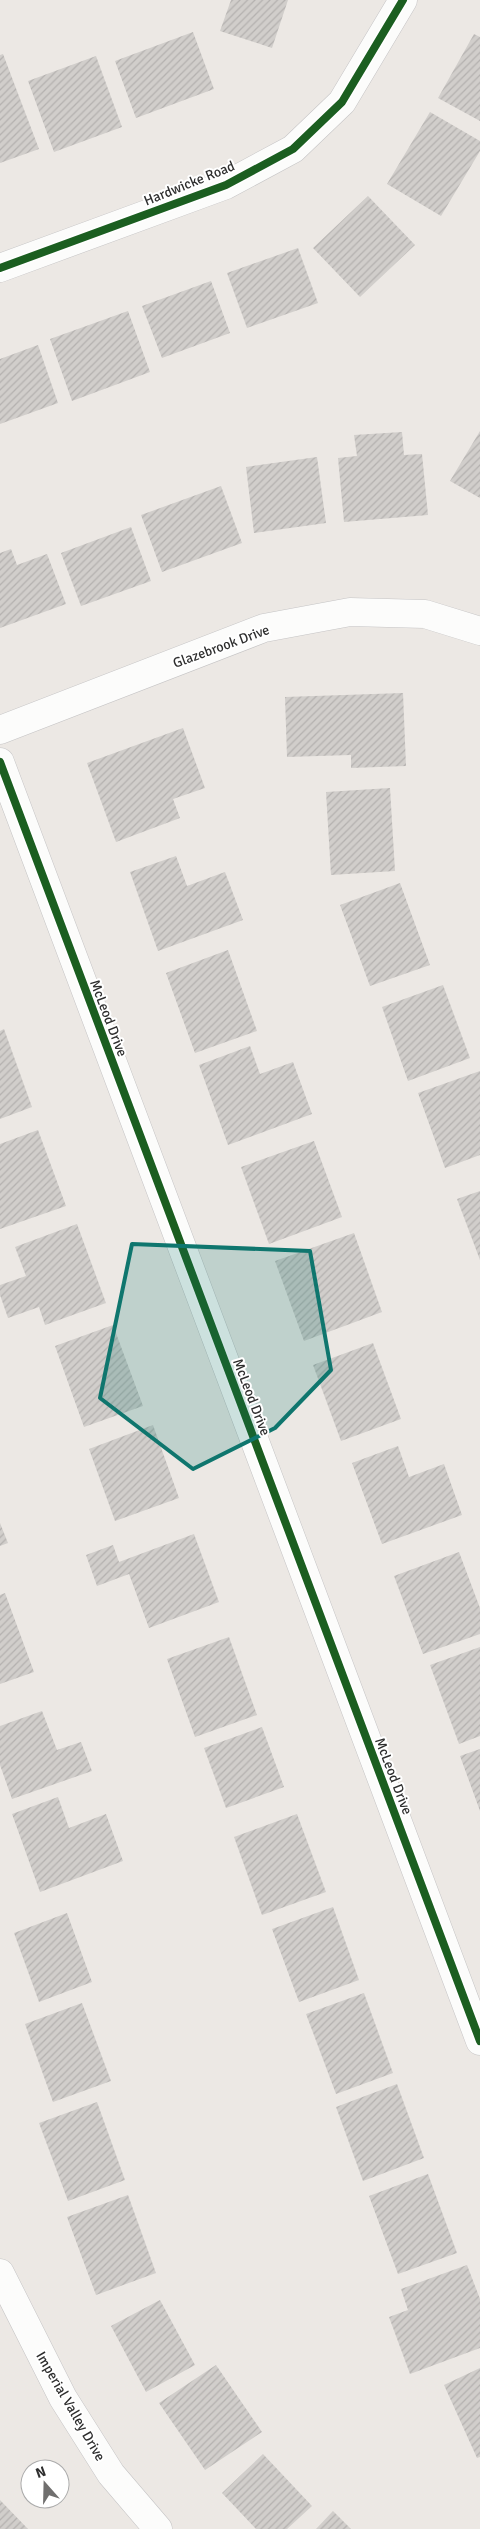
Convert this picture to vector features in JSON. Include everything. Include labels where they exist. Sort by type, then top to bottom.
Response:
[{"type":"street","name":"Hardwicke Road","points":[[0,268],[226,185],[293,148],[342,102],[403,0]]},
{"type":"street","name":"Glazebrook Drive","points":[[0,730],[264,628],[350,612],[425,614],[480,631]]},
{"type":"street","name":"McLeod Drive","points":[[0,762],[480,2042]]},
{"type":"street","name":"Imperial Valley Drive","points":[[0,2273],[63,2398],[111,2474],[158,2529]]},
{"type":"highlighted area","points":[[132,1244],[310,1251],[331,1370],[275,1428],[193,1469],[100,1398]]},
{"type":"building","points":[[231,0],[288,0],[272,48],[220,31]]},
{"type":"building","points":[[193,32],[214,89],[136,118],[115,61]]},
{"type":"building","points":[[474,34],[480,37],[480,121],[438,98]]},
{"type":"building","points":[[3,54],[39,149],[0,163],[0,55]]},
{"type":"building","points":[[96,56],[122,127],[54,152],[28,81]]},
{"type":"building","points":[[430,112],[480,141],[480,151],[441,216],[387,184]]},
{"type":"building","points":[[368,196],[415,245],[360,297],[313,248]]},
{"type":"building","points":[[298,248],[318,303],[247,328],[227,273]]},
{"type":"building","points":[[211,281],[230,333],[162,358],[142,306]]},
{"type":"building","points":[[128,311],[150,372],[72,401],[50,339]]},
{"type":"building","points":[[38,345],[58,403],[0,424],[0,359]]},
{"type":"building","points":[[480,431],[480,498],[450,481]]},
{"type":"building","points":[[402,432],[404,455],[422,454],[428,515],[344,522],[338,458],[357,456],[354,435]]},
{"type":"building","points":[[317,457],[326,523],[254,533],[246,467]]},
{"type":"building","points":[[221,486],[242,543],[162,572],[141,515]]},
{"type":"building","points":[[131,527],[151,581],[81,606],[61,553]]},
{"type":"building","points":[[11,549],[17,565],[47,554],[66,604],[0,628],[0,553]]},
{"type":"building","points":[[403,693],[406,766],[351,768],[351,755],[287,757],[285,697]]},
{"type":"building","points":[[183,728],[205,788],[173,799],[180,818],[116,842],[87,763]]},
{"type":"building","points":[[390,788],[395,871],[331,875],[326,792]]},
{"type":"building","points":[[176,856],[187,886],[225,872],[243,920],[158,951],[130,872]]},
{"type":"building","points":[[400,883],[430,965],[370,986],[340,905]]},
{"type":"building","points":[[228,950],[257,1031],[195,1053],[166,973]]},
{"type":"building","points":[[443,985],[470,1058],[408,1081],[382,1007]]},
{"type":"building","points":[[4,1029],[32,1107],[0,1119],[0,1031]]},
{"type":"building","points":[[250,1046],[260,1074],[293,1062],[312,1114],[228,1145],[199,1065]]},
{"type":"building","points":[[480,1071],[480,1155],[445,1168],[418,1093]]},
{"type":"building","points":[[38,1130],[66,1206],[0,1229],[0,1144]]},
{"type":"building","points":[[314,1141],[342,1217],[269,1244],[241,1167]]},
{"type":"building","points":[[480,1191],[480,1260],[457,1199]]},
{"type":"building","points":[[77,1224],[106,1303],[45,1325],[39,1307],[8,1318],[0,1295],[0,1285],[26,1276],[15,1247]]},
{"type":"building","points":[[354,1233],[382,1312],[304,1341],[275,1261]]},
{"type":"building","points":[[113,1325],[143,1406],[84,1427],[55,1346]]},
{"type":"building","points":[[373,1343],[401,1419],[341,1441],[313,1365]]},
{"type":"building","points":[[153,1425],[179,1498],[115,1521],[89,1449]]},
{"type":"building","points":[[398,1446],[409,1477],[444,1464],[462,1515],[382,1544],[352,1463]]},
{"type":"building","points":[[0,1523],[8,1543],[0,1546]]},
{"type":"building","points":[[194,1534],[219,1602],[149,1628],[129,1574],[97,1586],[86,1555],[113,1545],[119,1562]]},
{"type":"building","points":[[459,1552],[480,1608],[480,1634],[423,1654],[394,1576]]},
{"type":"building","points":[[5,1593],[34,1672],[0,1684],[0,1595]]},
{"type":"building","points":[[229,1637],[257,1715],[195,1737],[167,1659]]},
{"type":"building","points":[[480,1647],[480,1736],[459,1744],[430,1665]]},
{"type":"building","points":[[42,1711],[57,1750],[81,1742],[92,1771],[12,1799],[0,1765],[0,1726]]},
{"type":"building","points":[[262,1727],[284,1787],[226,1808],[204,1748]]},
{"type":"building","points":[[480,1749],[480,1811],[460,1756]]},
{"type":"building","points":[[58,1797],[69,1828],[106,1814],[123,1861],[40,1892],[12,1814]]},
{"type":"building","points":[[297,1814],[326,1892],[262,1915],[234,1837]]},
{"type":"building","points":[[333,1907],[359,1980],[299,2002],[272,1929]]},
{"type":"building","points":[[67,1913],[92,1982],[39,2002],[14,1933]]},
{"type":"building","points":[[364,1993],[393,2073],[336,2094],[306,2014]]},
{"type":"building","points":[[82,2003],[111,2081],[53,2102],[25,2024]]},
{"type":"building","points":[[397,2084],[424,2158],[363,2181],[336,2107]]},
{"type":"building","points":[[97,2102],[125,2180],[68,2201],[39,2123]]},
{"type":"building","points":[[428,2174],[457,2253],[398,2274],[369,2196]]},
{"type":"building","points":[[128,2195],[156,2273],[96,2295],[67,2217]]},
{"type":"building","points":[[467,2265],[480,2299],[480,2348],[410,2374],[389,2317],[408,2310],[401,2289]]},
{"type":"building","points":[[160,2300],[195,2365],[146,2392],[111,2326]]},
{"type":"building","points":[[216,2365],[262,2432],[205,2470],[159,2403]]},
{"type":"building","points":[[480,2368],[480,2457],[477,2458],[444,2385]]},
{"type":"building","points":[[263,2454],[312,2506],[287,2529],[256,2529],[222,2493]]},
{"type":"building","points":[[0,2500],[28,2529],[0,2529]]},
{"type":"building","points":[[333,2511],[351,2529],[316,2529]]},
{"type":"cycle path","points":[[0,268],[226,185],[293,149],[342,102],[403,0]]},
{"type":"cycle path","points":[[0,762],[480,2041]]}]
